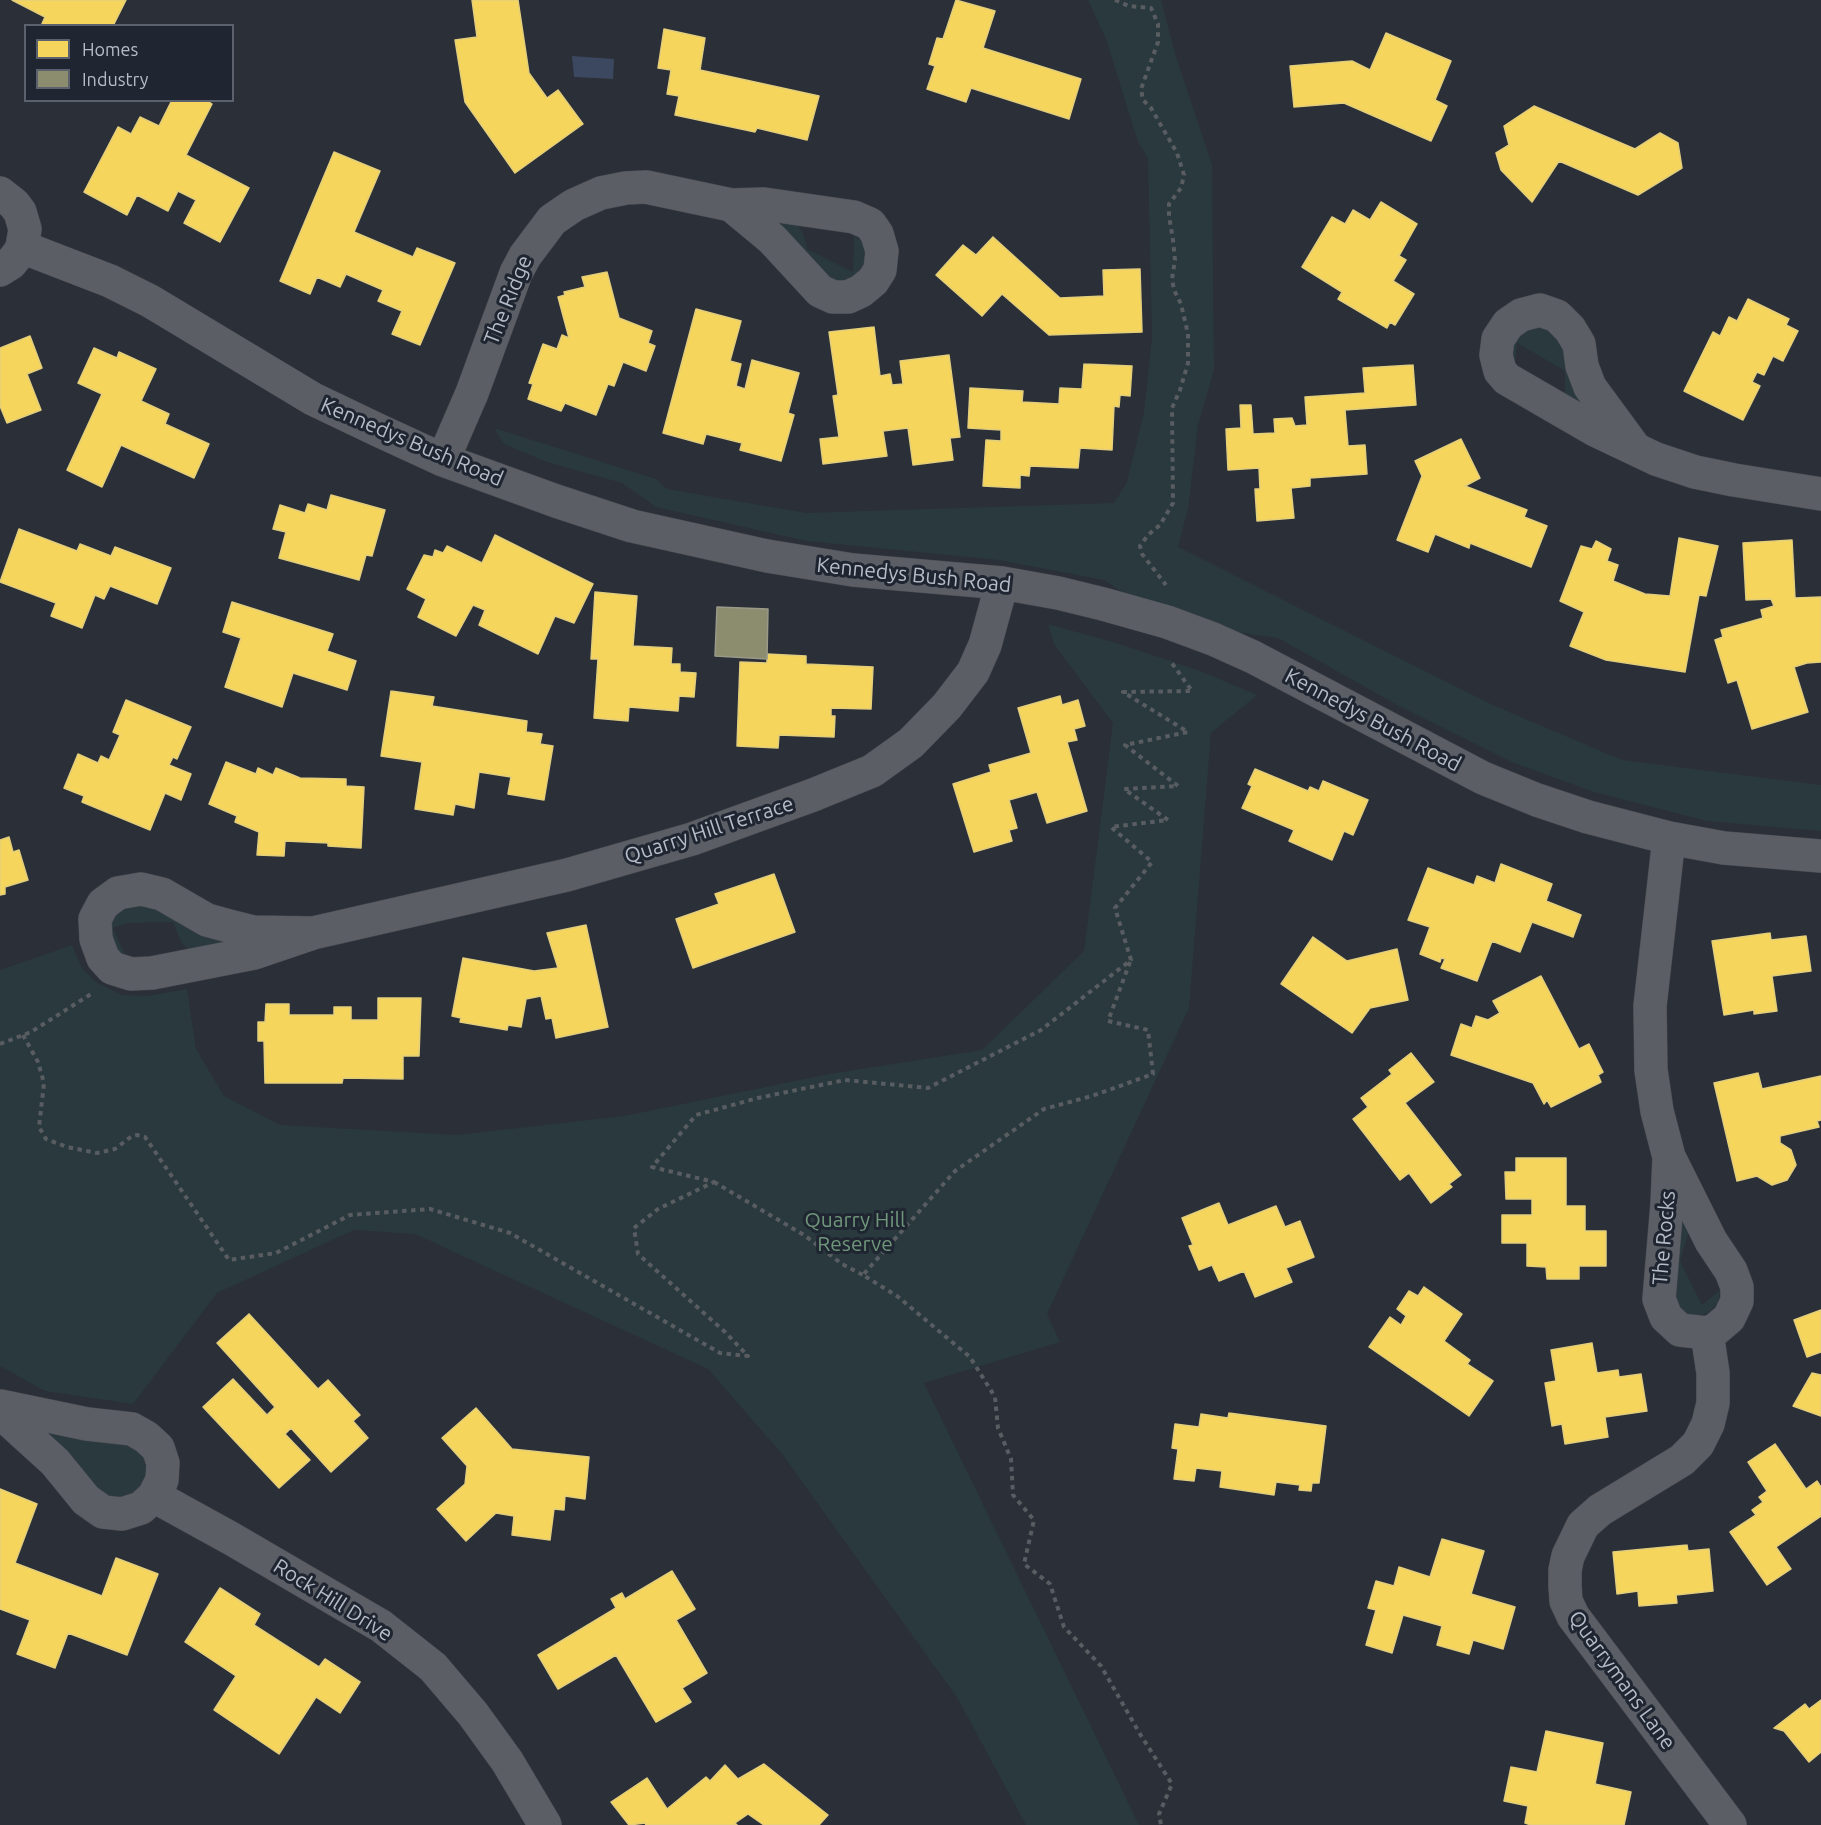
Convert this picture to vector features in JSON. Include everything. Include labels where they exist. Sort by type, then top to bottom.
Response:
[{"type":"street","name":"The Ridge","points":[[443,460],[472,393],[516,273],[534,241],[552,220],[574,205],[601,193],[626,188],[646,187],[669,190],[731,205]]},
{"type":"street","points":[[0,193],[8,198],[20,212],[25,229],[11,259]]},
{"type":"street","name":"Kennedys Bush Road","points":[[11,259],[110,281],[150,301],[313,399],[443,460],[556,501],[632,526],[701,543],[853,570],[1002,583],[1081,599],[1167,622],[1253,657],[1483,778],[1588,817],[1669,838],[1724,848],[1821,856]]},
{"type":"street","points":[[1634,447],[1656,459],[1695,472],[1821,494]]},
{"type":"street","name":"Quarry Hill Terrace","points":[[313,933],[253,932],[229,926],[207,920],[162,894],[141,889],[118,893],[102,904],[95,919],[96,939],[103,958],[112,968],[131,974],[152,973],[254,953],[313,933],[567,875],[692,839],[813,795],[872,771],[911,743],[947,706],[973,672],[985,645],[1002,583]]},
{"type":"street","name":"The Rocks","points":[[1669,838],[1650,1006],[1651,1070],[1657,1111],[1669,1157],[1711,1241],[1731,1271],[1737,1287],[1737,1301],[1729,1318],[1707,1333],[1680,1330],[1666,1317],[1659,1299],[1667,1216],[1669,1157]]},
{"type":"street","name":"Quarrymans Lane","points":[[1707,1333],[1713,1373],[1713,1402],[1708,1424],[1698,1444],[1682,1460],[1600,1510],[1583,1526],[1568,1556],[1564,1586],[1566,1601],[1573,1616],[1730,1825]]},
{"type":"street","points":[[0,1406],[87,1424],[132,1430],[146,1437],[158,1448],[163,1463],[162,1480],[154,1496],[141,1508],[122,1514],[103,1512],[86,1500],[55,1462],[0,1412]]},
{"type":"street","name":"Rock Hill Drive","points":[[154,1496],[381,1626],[433,1667],[473,1714],[507,1761],[545,1825]]},
{"type":"path","points":[[863,1275],[955,1171],[1035,1115],[1044,1109],[1092,1096],[1153,1074],[1148,1030],[1108,1021],[1131,960],[1115,908],[1152,862],[1111,827],[1168,820],[1124,789],[1178,786],[1125,745],[1188,732],[1123,692],[1192,691],[1161,648],[1167,622],[1170,590],[1142,554],[1140,546],[1160,525],[1173,503],[1172,408],[1188,363],[1188,334],[1172,279],[1174,260],[1169,204],[1181,188],[1184,175],[1167,132],[1143,100],[1141,89],[1158,42],[1158,24],[1151,8],[1129,6],[1114,0]]},
{"type":"path","points":[[1131,960],[1041,1030],[928,1088],[845,1080],[758,1098],[696,1115],[652,1167],[714,1182],[804,1235],[842,1264],[897,1296],[970,1357],[995,1397],[998,1428],[1011,1459],[1013,1495],[1034,1520],[1024,1564],[1050,1584],[1064,1627],[1101,1666],[1172,1784],[1159,1814],[1161,1825]]},
{"type":"path","points":[[0,1044],[56,1018],[99,987],[112,968]]},
{"type":"path","points":[[23,1035],[38,1062],[44,1083],[39,1127],[46,1139],[67,1147],[97,1153],[115,1149],[132,1136],[145,1137],[229,1260],[276,1253],[350,1215],[430,1209],[510,1233],[720,1353],[748,1356],[725,1332],[638,1254],[634,1228],[658,1209],[714,1182]]},
{"type":"green space","points":[[1088,0],[1161,0],[1176,57],[1212,165],[1214,370],[1198,425],[1188,509],[1178,547],[1495,706],[1622,760],[1821,785],[1821,831],[1707,821],[1594,792],[1514,763],[1401,707],[1278,638],[1167,622],[1104,580],[999,560],[806,541],[656,507],[622,483],[547,462],[504,444],[494,428],[656,479],[667,489],[806,513],[1114,503],[1127,482],[1144,412],[1152,339],[1148,158],[1138,142],[1106,39]]},
{"type":"green space","points":[[762,213],[796,221],[804,236],[807,249],[853,272],[854,236],[863,242],[864,265],[854,276],[841,281],[830,279]]},
{"type":"green space","points":[[1537,324],[1564,338],[1595,416],[1565,399],[1565,371],[1517,343],[1515,367],[1512,364],[1511,338]]},
{"type":"green space","name":"Quarry Hill Reserve","points":[[1048,624],[1120,644],[1203,672],[1257,695],[1211,733],[1189,1008],[1047,1314],[1060,1342],[924,1383],[1139,1825],[1026,1825],[958,1699],[783,1455],[708,1369],[415,1234],[354,1230],[217,1293],[133,1404],[45,1391],[0,1366],[0,970],[72,945],[82,968],[96,982],[122,995],[147,996],[187,989],[196,1049],[224,1096],[280,1125],[457,1135],[624,1116],[829,1074],[982,1050],[1084,951],[1113,723],[1054,644]]},
{"type":"green space","points":[[140,902],[236,939],[195,951],[187,948],[181,942],[173,922],[128,923],[113,928],[126,957],[118,951],[111,939],[111,920],[116,911]]},
{"type":"green space","points":[[1682,1208],[1690,1228],[1680,1261],[1702,1305],[1720,1290],[1715,1306],[1708,1313],[1697,1316],[1684,1313],[1676,1307],[1672,1286]]},
{"type":"green space","points":[[43,1430],[124,1442],[136,1448],[145,1458],[148,1471],[145,1484],[137,1493],[124,1499],[108,1497],[95,1489]]},
{"type":"water","points":[[572,56],[614,59],[613,79],[574,77]]},
{"type":"building: Homes","points":[[12,0],[126,0],[114,24],[42,24],[45,17]]},
{"type":"building: Homes","points":[[472,0],[518,0],[529,73],[547,98],[558,90],[583,124],[515,173],[465,102],[455,40],[477,37]]},
{"type":"building: Homes","points":[[956,0],[995,11],[983,48],[1081,79],[1069,119],[971,88],[966,102],[927,89],[935,66],[929,64],[937,38],[943,39]]},
{"type":"building: Homes","points":[[664,29],[705,38],[700,70],[819,96],[807,140],[757,128],[755,132],[675,115],[679,96],[667,94],[671,70],[658,68]]},
{"type":"building: Homes","points":[[1386,33],[1451,61],[1435,100],[1447,106],[1431,141],[1344,103],[1294,107],[1290,66],[1352,61],[1370,70]]},
{"type":"building: Homes","points":[[171,102],[209,102],[212,104],[186,155],[249,188],[220,242],[184,223],[196,200],[178,191],[168,211],[137,195],[127,215],[84,192],[118,127],[131,134],[140,117],[159,126]]},
{"type":"building: Homes","points":[[1534,106],[1635,149],[1660,133],[1678,143],[1682,168],[1638,195],[1559,161],[1532,202],[1501,170],[1496,153],[1509,145],[1504,126]]},
{"type":"building: Homes","points":[[334,152],[380,171],[354,232],[413,257],[417,248],[455,263],[420,345],[392,334],[402,311],[378,301],[383,290],[346,274],[340,287],[317,277],[310,294],[280,281]]},
{"type":"building: Homes","points":[[1381,202],[1417,224],[1399,256],[1406,260],[1393,281],[1414,294],[1395,325],[1390,322],[1387,328],[1338,299],[1342,292],[1302,267],[1332,217],[1345,224],[1353,210],[1370,220]]},
{"type":"building: Homes","points":[[993,237],[1060,298],[1104,296],[1103,270],[1140,269],[1142,332],[1049,335],[1002,294],[982,316],[936,275],[963,245],[976,255]]},
{"type":"building: Homes","points":[[607,272],[619,318],[652,331],[648,343],[655,346],[646,371],[623,362],[614,386],[608,384],[596,415],[565,403],[561,411],[528,399],[533,384],[529,383],[543,344],[557,349],[562,335],[569,338],[558,297],[565,295],[564,292],[585,287],[582,277]]},
{"type":"building: Homes","points":[[1748,299],[1789,319],[1786,325],[1798,331],[1783,361],[1773,356],[1764,375],[1757,372],[1752,382],[1760,386],[1743,420],[1684,391],[1713,332],[1720,336],[1729,317],[1737,321]]},
{"type":"building: Homes","points":[[696,309],[741,321],[730,361],[741,364],[736,386],[745,389],[752,360],[799,373],[788,413],[794,415],[781,461],[740,450],[742,443],[706,434],[703,444],[663,433]]},
{"type":"building: Homes","points":[[874,327],[880,376],[890,374],[892,385],[903,384],[900,361],[949,355],[960,437],[950,438],[953,460],[913,465],[908,428],[883,431],[887,456],[823,464],[820,439],[839,437],[833,396],[838,395],[829,332]]},
{"type":"building: Homes","points":[[30,336],[42,368],[27,374],[41,410],[7,423],[0,406],[0,348]]},
{"type":"building: Homes","points":[[94,348],[117,358],[119,352],[156,369],[141,401],[169,414],[165,424],[209,444],[194,478],[121,445],[102,487],[67,470],[102,394],[78,383]]},
{"type":"building: Homes","points":[[1084,364],[1132,366],[1130,396],[1120,395],[1119,407],[1114,406],[1112,450],[1080,448],[1078,468],[1030,466],[1029,476],[1020,475],[1020,488],[983,486],[986,440],[1001,441],[1001,430],[968,428],[970,388],[1023,391],[1022,402],[1059,404],[1060,388],[1082,389]]},
{"type":"building: Homes","points":[[1413,365],[1416,405],[1345,410],[1348,446],[1365,445],[1367,474],[1310,478],[1310,486],[1291,488],[1294,518],[1257,521],[1255,489],[1260,489],[1259,468],[1228,470],[1226,429],[1241,428],[1240,405],[1251,405],[1253,434],[1275,433],[1274,419],[1292,418],[1295,426],[1307,425],[1305,397],[1365,393],[1363,368]]},
{"type":"building: Homes","points":[[1461,439],[1480,478],[1465,486],[1527,510],[1524,517],[1547,526],[1531,567],[1470,543],[1469,548],[1435,534],[1428,552],[1397,540],[1422,476],[1415,461]]},
{"type":"building: Homes","points":[[331,495],[385,510],[372,556],[366,555],[359,580],[279,558],[286,532],[273,529],[280,505],[305,513],[308,504],[327,510]]},
{"type":"building: Homes","points":[[19,529],[77,551],[80,544],[111,556],[115,547],[171,568],[157,604],[110,586],[104,599],[95,595],[82,628],[51,616],[56,603],[0,582]]},
{"type":"building: Homes","points":[[495,535],[593,584],[574,623],[555,616],[538,654],[479,625],[485,610],[473,605],[456,636],[418,617],[426,599],[407,589],[424,555],[433,557],[435,550],[443,553],[447,546],[482,563]]},
{"type":"building: Homes","points":[[1679,538],[1718,546],[1706,596],[1699,595],[1685,672],[1606,660],[1570,646],[1584,612],[1560,601],[1581,546],[1592,549],[1596,541],[1611,549],[1607,561],[1618,565],[1613,581],[1645,594],[1670,596]]},
{"type":"building: Homes","points":[[1792,540],[1795,598],[1821,597],[1821,662],[1794,667],[1808,712],[1752,729],[1737,680],[1728,683],[1715,640],[1723,637],[1721,630],[1763,618],[1761,610],[1774,606],[1771,599],[1746,600],[1743,543]]},
{"type":"building: Homes","points":[[595,592],[637,596],[633,646],[672,648],[671,664],[680,664],[680,672],[696,673],[694,697],[679,696],[678,711],[629,707],[628,721],[594,718],[598,659],[591,659]]},
{"type":"building: Homes","points":[[232,602],[333,634],[327,651],[356,661],[347,690],[293,673],[282,707],[225,687],[241,638],[223,632]]},
{"type":"building: Homes","points":[[767,654],[806,656],[806,664],[873,667],[871,709],[831,708],[831,716],[835,716],[834,737],[779,735],[778,748],[737,746],[740,662],[767,663]]},
{"type":"building: Homes","points":[[391,691],[434,697],[432,706],[527,721],[526,732],[542,734],[540,744],[553,746],[544,800],[508,794],[511,777],[479,772],[474,808],[455,804],[453,815],[415,809],[422,762],[381,756]]},
{"type":"building: Homes","points":[[1060,696],[1062,705],[1078,700],[1085,726],[1074,729],[1077,740],[1067,742],[1087,811],[1047,823],[1037,792],[1009,800],[1017,828],[1009,830],[1012,841],[974,852],[953,784],[991,772],[989,765],[1031,753],[1018,708]]},
{"type":"building: Homes","points":[[126,700],[191,727],[177,759],[173,757],[169,765],[191,774],[181,800],[165,793],[150,830],[82,802],[84,796],[64,788],[78,754],[98,763],[101,756],[109,760],[120,735],[113,732]]},
{"type":"building: Homes","points":[[226,762],[256,774],[258,768],[273,775],[276,768],[300,778],[346,779],[346,786],[364,787],[361,848],[328,846],[328,843],[285,841],[284,856],[257,855],[259,832],[235,822],[237,816],[209,804]]},
{"type":"building: Homes","points":[[1255,769],[1308,791],[1310,787],[1319,791],[1323,781],[1368,800],[1353,835],[1344,831],[1332,860],[1289,841],[1294,830],[1242,808],[1252,786],[1248,784]]},
{"type":"building: Homes","points":[[9,837],[13,852],[19,850],[28,880],[5,887],[5,894],[0,895],[0,840]]},
{"type":"building: Homes","points":[[1501,864],[1552,884],[1546,901],[1581,915],[1573,937],[1532,922],[1520,952],[1492,941],[1477,981],[1441,968],[1445,959],[1441,958],[1440,962],[1420,954],[1430,927],[1408,920],[1428,868],[1474,885],[1477,876],[1495,883]]},
{"type":"building: Homes","points":[[774,874],[795,932],[693,968],[676,919],[719,904],[715,894]]},
{"type":"building: Homes","points":[[586,925],[608,1027],[556,1038],[552,1018],[546,1019],[541,996],[526,999],[521,1027],[508,1025],[507,1030],[460,1022],[461,1018],[452,1016],[463,958],[534,971],[558,968],[547,933]]},
{"type":"building: Homes","points":[[1770,933],[1771,940],[1806,936],[1811,971],[1772,976],[1777,1011],[1754,1014],[1754,1010],[1724,1015],[1712,941]]},
{"type":"building: Homes","points":[[1313,937],[1347,961],[1397,949],[1408,1000],[1370,1008],[1352,1033],[1281,984]]},
{"type":"building: Homes","points":[[1541,976],[1579,1049],[1589,1044],[1603,1072],[1598,1075],[1601,1082],[1551,1107],[1547,1100],[1544,1104],[1533,1083],[1451,1055],[1461,1024],[1472,1028],[1476,1016],[1488,1020],[1500,1013],[1493,1001]]},
{"type":"building: Homes","points":[[378,998],[421,998],[419,1056],[403,1056],[403,1079],[343,1078],[342,1083],[265,1083],[264,1041],[258,1041],[258,1022],[265,1022],[266,1004],[289,1004],[289,1015],[334,1015],[334,1007],[351,1007],[351,1020],[378,1020]]},
{"type":"building: Homes","points":[[1411,1053],[1434,1082],[1405,1103],[1461,1175],[1449,1184],[1452,1187],[1431,1203],[1409,1173],[1400,1180],[1353,1119],[1368,1107],[1361,1098],[1392,1074],[1389,1070]]},
{"type":"building: Homes","points":[[1758,1073],[1762,1089],[1821,1076],[1821,1120],[1817,1121],[1819,1127],[1780,1136],[1780,1143],[1791,1150],[1796,1165],[1787,1180],[1772,1185],[1757,1176],[1737,1181],[1714,1083]]},
{"type":"building: Homes","points":[[1516,1158],[1566,1158],[1566,1206],[1585,1206],[1585,1231],[1606,1231],[1606,1266],[1579,1266],[1579,1279],[1547,1279],[1546,1267],[1527,1266],[1527,1243],[1502,1243],[1502,1215],[1532,1215],[1532,1199],[1506,1199],[1505,1172],[1516,1172]]},
{"type":"building: Homes","points":[[1219,1203],[1228,1225],[1276,1206],[1285,1227],[1300,1221],[1314,1257],[1286,1268],[1292,1282],[1255,1297],[1244,1271],[1219,1281],[1212,1265],[1199,1270],[1189,1246],[1193,1245],[1182,1218]]},
{"type":"building: Homes","points":[[1424,1287],[1462,1314],[1444,1341],[1470,1360],[1467,1364],[1493,1381],[1469,1416],[1369,1347],[1390,1317],[1401,1325],[1406,1316],[1397,1309],[1409,1291],[1418,1296]]},
{"type":"building: Homes","points":[[1821,1310],[1821,1352],[1807,1357],[1794,1320]]},
{"type":"building: Homes","points":[[249,1314],[318,1389],[328,1380],[360,1415],[353,1421],[368,1438],[331,1472],[291,1428],[285,1434],[310,1460],[279,1488],[203,1407],[233,1379],[267,1415],[275,1407],[217,1343]]},
{"type":"building: Homes","points":[[1592,1343],[1597,1373],[1618,1370],[1619,1377],[1641,1374],[1647,1411],[1605,1417],[1608,1437],[1565,1444],[1562,1424],[1552,1426],[1545,1383],[1556,1381],[1551,1350]]},
{"type":"building: Homes","points":[[1812,1373],[1821,1375],[1821,1416],[1793,1406]]},
{"type":"building: Homes","points":[[476,1408],[512,1449],[589,1457],[585,1499],[565,1496],[564,1510],[554,1509],[550,1540],[512,1535],[514,1516],[496,1513],[466,1541],[437,1509],[465,1484],[467,1466],[442,1438]]},
{"type":"building: Homes","points":[[1229,1413],[1326,1426],[1319,1483],[1312,1483],[1311,1491],[1299,1490],[1300,1485],[1276,1482],[1274,1495],[1220,1487],[1222,1471],[1196,1468],[1194,1481],[1174,1479],[1178,1449],[1172,1448],[1175,1424],[1199,1427],[1201,1414],[1228,1418]]},
{"type":"building: Homes","points":[[1775,1444],[1806,1489],[1817,1481],[1821,1487],[1821,1516],[1776,1547],[1791,1569],[1767,1585],[1730,1532],[1756,1515],[1752,1510],[1763,1502],[1759,1497],[1767,1491],[1748,1462]]},
{"type":"building: Homes","points":[[0,1489],[37,1504],[15,1563],[102,1596],[116,1558],[158,1574],[127,1655],[68,1633],[55,1668],[17,1654],[30,1620],[0,1609]]},
{"type":"building: Homes","points":[[1442,1539],[1484,1551],[1471,1594],[1515,1607],[1503,1649],[1473,1640],[1469,1654],[1437,1645],[1442,1626],[1403,1615],[1392,1653],[1366,1645],[1376,1610],[1368,1608],[1376,1581],[1394,1586],[1399,1567],[1430,1577]]},
{"type":"building: Homes","points":[[1687,1545],[1688,1551],[1709,1549],[1713,1591],[1676,1595],[1677,1603],[1639,1606],[1638,1591],[1617,1594],[1613,1552]]},
{"type":"building: Homes","points":[[672,1571],[695,1609],[676,1620],[707,1673],[682,1688],[691,1702],[656,1722],[616,1655],[558,1689],[538,1655],[616,1608],[611,1599],[622,1593],[625,1599]]},
{"type":"building: Homes","points":[[220,1588],[260,1614],[254,1625],[319,1667],[325,1659],[360,1682],[340,1713],[316,1697],[279,1754],[214,1710],[236,1676],[185,1642]]},
{"type":"building: Homes","points":[[1821,1700],[1821,1752],[1809,1762],[1784,1731],[1774,1728],[1805,1704],[1809,1709]]},
{"type":"building: Homes","points":[[1546,1731],[1603,1743],[1595,1784],[1631,1792],[1624,1825],[1531,1825],[1525,1823],[1528,1806],[1504,1801],[1511,1767],[1537,1772]]},
{"type":"building: Homes","points":[[764,1764],[828,1815],[819,1825],[764,1825],[748,1814],[735,1823],[737,1825],[646,1825],[645,1823],[629,1825],[611,1802],[647,1778],[667,1809],[706,1777],[710,1781],[725,1765],[738,1779]]},
{"type":"building: Industry","points":[[717,607],[768,609],[767,659],[715,656]]}]
